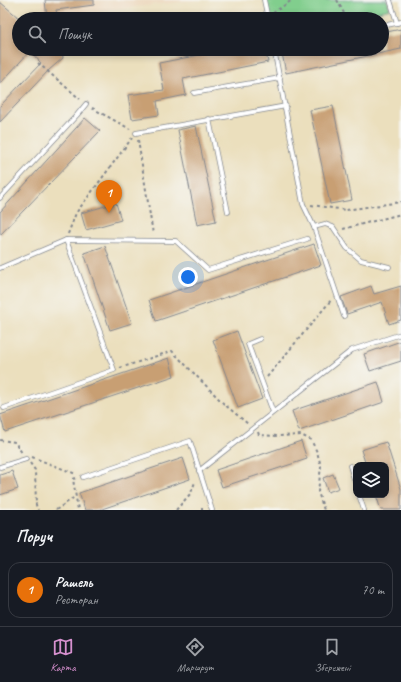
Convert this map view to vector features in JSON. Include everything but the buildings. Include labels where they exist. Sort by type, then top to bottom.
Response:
[{"type":"lane","points":[[264,0],[267,12]]},
{"type":"lane","points":[[389,25],[399,23],[390,0]]},
{"type":"lane","points":[[275,56],[286,106],[303,204],[314,227],[344,316]]},
{"type":"lane","points":[[194,93],[280,78]]},
{"type":"lane","points":[[0,198],[78,115],[86,104]]},
{"type":"lane","points":[[136,133],[286,106]]},
{"type":"lane","points":[[209,119],[228,212]]},
{"type":"lane","points":[[314,227],[325,224],[334,227],[347,248],[361,260],[389,267]]},
{"type":"lane","points":[[0,268],[66,240],[176,241],[208,270],[307,239]]},
{"type":"lane","points":[[4,408],[114,370],[66,240]]},
{"type":"lane","points":[[199,471],[352,350],[401,334]]},
{"type":"lane","points":[[260,339],[248,344],[273,412]]},
{"type":"lane","points":[[83,477],[190,441],[212,510]]},
{"type":"lane","points":[[0,467],[26,459]]},
{"type":"lane","points":[[350,466],[353,476]]},
{"type":"lane","points":[[360,498],[364,510]]},
{"type":"path","points":[[276,12],[292,0]]},
{"type":"path","points":[[337,0],[343,12]]},
{"type":"path","points":[[66,240],[76,213],[136,133]]},
{"type":"path","points":[[136,133],[154,241]]},
{"type":"path","points":[[303,204],[346,210],[401,202]]},
{"type":"path","points":[[336,231],[401,214]]},
{"type":"path","points":[[264,380],[336,294]]},
{"type":"path","points":[[114,370],[172,351],[224,404],[247,424],[255,427],[260,435],[301,435],[311,440],[317,452],[321,466],[318,492],[324,510]]},
{"type":"path","points":[[247,424],[253,419]]},
{"type":"path","points":[[0,440],[14,442],[35,470],[36,505],[38,510]]},
{"type":"path","points":[[26,459],[33,456],[83,477]]},
{"type":"path","points":[[176,510],[191,493],[199,471]]},
{"type":"path","points":[[78,510],[73,479],[83,477]]},
{"type":"path","points":[[56,510],[76,496]]},
{"type":"shaded area","points":[[42,0],[198,0],[89,12],[43,12]]},
{"type":"green space","points":[[266,0],[387,0],[390,9],[378,12],[269,12]]},
{"type":"place","name":"Рашель","points":[[109,213]]}]
